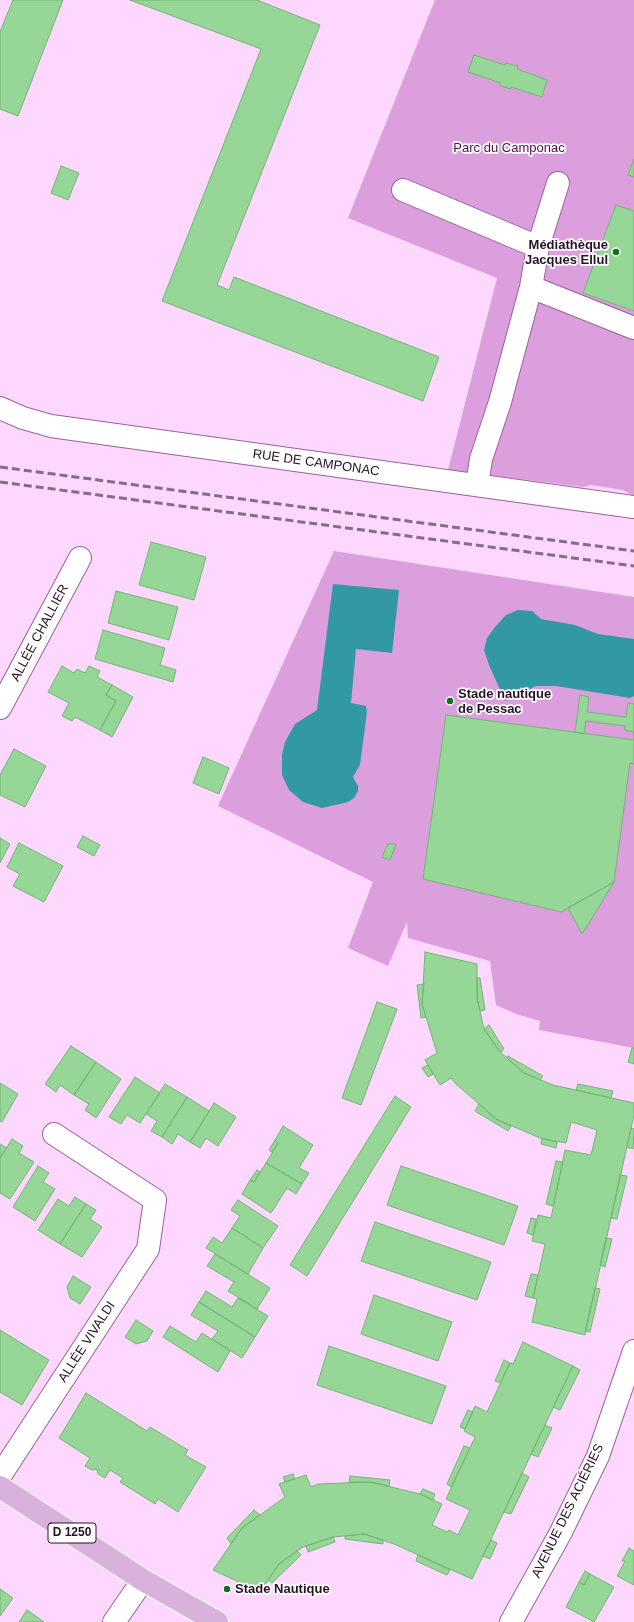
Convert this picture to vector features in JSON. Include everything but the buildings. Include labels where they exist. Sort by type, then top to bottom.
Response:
[{"type":"main road","name":"D 1250","points":[[0,1487],[143,1580],[217,1622]]},
{"type":"street","points":[[477,485],[481,459],[500,402],[531,288],[538,247],[558,182]]},
{"type":"street","points":[[403,190],[538,247]]},
{"type":"street","points":[[531,288],[634,328]]},
{"type":"street","name":"RUE DE CAMPONAC","points":[[0,408],[23,418],[51,426],[634,507]]},
{"type":"street","name":"ALLÉE CHALLIER","points":[[0,708],[80,558]]},
{"type":"street","name":"ALLÉE VIVALDI","points":[[0,1476],[148,1249],[155,1200],[54,1134]]},
{"type":"street","name":"AVENUE DES ACIÉRIES","points":[[511,1622],[560,1534],[598,1456],[634,1351]]},
{"type":"street","points":[[114,1622],[143,1580]]},
{"type":"green space","name":"Parc du Camponac","points":[[435,0],[634,0],[634,496],[623,490],[591,485],[583,487],[448,470],[497,278],[348,218]]},
{"type":"green space","name":"Stade nautique de Pessac","points":[[334,551],[634,597],[634,1048],[539,1030],[540,1021],[516,1014],[496,1005],[490,961],[408,938],[407,922],[388,966],[348,948],[373,882],[218,806]]},
{"type":"shaded area","points":[[333,584],[399,590],[392,653],[356,649],[351,703],[366,706],[367,712],[360,765],[353,777],[358,786],[358,791],[354,798],[348,802],[322,808],[303,802],[289,790],[282,775],[282,755],[285,742],[295,724],[317,710]]},
{"type":"shaded area","points":[[518,610],[532,611],[541,619],[575,625],[598,634],[634,639],[634,696],[630,698],[556,686],[536,686],[505,701],[484,650],[487,638],[495,627],[506,615]]},
{"type":"railway","points":[[0,467],[634,551]]},
{"type":"railway","points":[[0,482],[634,566]]},
{"type":"place","name":"Médiathèque Jacques Ellul","points":[[616,252]]},
{"type":"place","name":"Stade nautique de Pessac","points":[[450,701]]},
{"type":"place","name":"Stade Nautique","points":[[227,1589]]}]
